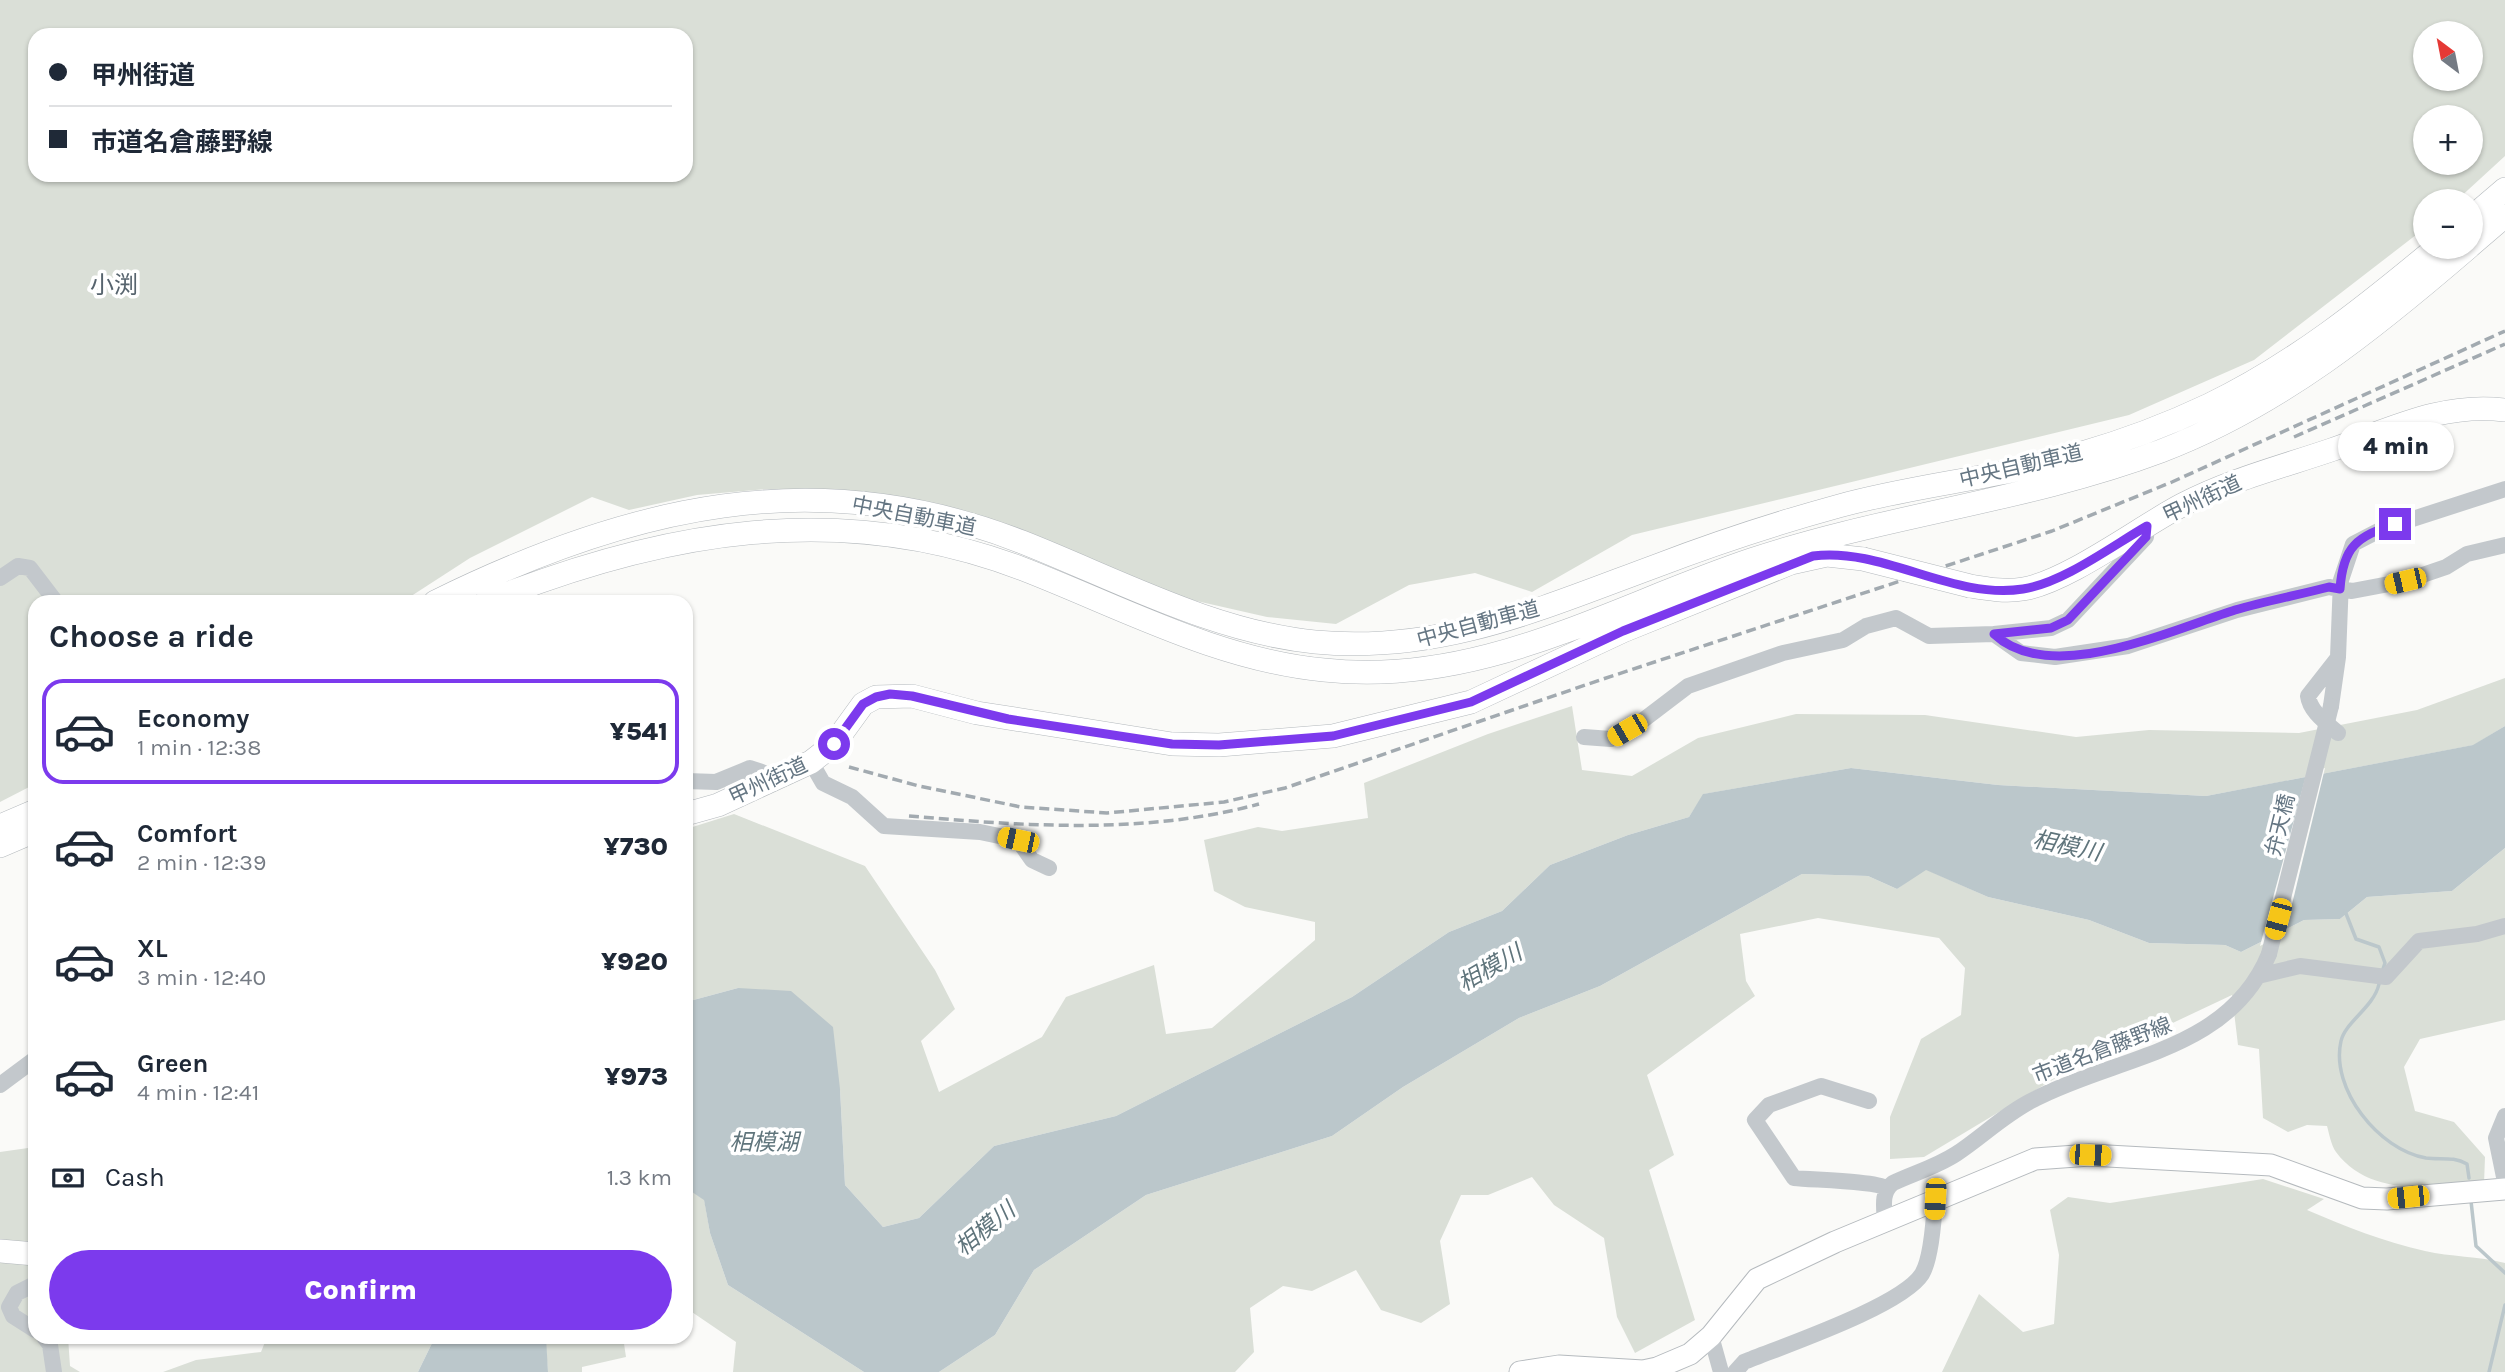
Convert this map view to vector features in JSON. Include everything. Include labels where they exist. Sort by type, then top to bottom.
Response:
[{"type":"highway","points":[[2483,208],[2505,189]]},
{"type":"highway","name":"中央自動車道","points":[[2483,235],[2505,216]]},
{"type":"highway","name":"中央自動車道","points":[[450,595],[518,563],[577,540],[683,511],[748,501],[849,503],[918,513],[1013,539],[1217,619],[1279,636],[1344,644],[1404,643],[1484,627],[1675,558],[1842,505],[2077,455],[2163,426],[2288,362],[2354,315],[2422,259]]},
{"type":"highway","name":"中央自動車道","points":[[506,595],[601,561],[713,536],[804,529],[901,535],[968,550],[1164,627],[1250,656],[1317,670],[1386,673],[1460,665],[1498,655],[1756,558],[2067,481],[2152,454],[2256,407],[2338,354],[2454,259]]},
{"type":"highway","name":"甲州街道","points":[[693,812],[718,805],[811,762],[834,744],[863,704],[876,697],[890,694],[912,696],[1008,719],[1172,744],[1219,745],[1333,736],[1471,702],[1623,631],[1791,563],[1827,555],[1863,559],[1970,586],[2009,590],[2038,586],[2193,500],[2254,474],[2334,449],[2417,418],[2471,408],[2505,410]]},
{"type":"highway","points":[[2,835],[28,816]]},
{"type":"highway","points":[[2,835],[28,832]]},
{"type":"highway","points":[[0,1251],[28,1253]]},
{"type":"main road","points":[[1520,1372],[1559,1366],[1628,1371],[1657,1368],[1690,1354],[1711,1336],[1757,1279],[2009,1168],[2060,1155],[2210,1160],[2271,1166],[2362,1198],[2387,1199],[2505,1189]]},
{"type":"street","points":[[2338,733],[2317,714],[2309,704],[2308,696],[2338,657],[2340,589],[2347,554],[2353,544],[2364,536],[2505,489]]},
{"type":"street","points":[[1584,737],[1611,739],[1642,721],[1688,687],[1783,653],[1843,640],[1866,626],[1896,618],[1929,636],[1994,634],[2051,628],[2068,620],[2146,537],[2147,526]]},
{"type":"street","points":[[1994,634],[2021,653],[2055,657],[2128,646],[2237,610],[2329,587],[2352,591],[2405,581],[2446,567],[2467,554],[2505,545]]},
{"type":"street","points":[[0,578],[18,566],[30,568],[51,595]]},
{"type":"street","name":"弁天橋","points":[[2269,954],[2332,706],[2338,657]]},
{"type":"street","points":[[811,762],[823,783],[852,797],[884,826],[980,832],[1018,840],[1032,860],[1049,868]]},
{"type":"street","points":[[693,781],[716,782],[750,768],[762,772],[768,780]]},
{"type":"street","points":[[2258,976],[2300,966],[2386,977],[2419,941],[2477,934],[2505,926]]},
{"type":"street","name":"市道名倉藤野線","points":[[1886,1188],[1947,1160],[2034,1099],[2180,1044],[2219,1019],[2258,976],[2269,954]]},
{"type":"street","points":[[0,1085],[28,1064]]},
{"type":"street","points":[[1869,1101],[1821,1086],[1769,1105],[1755,1120],[1794,1178],[1836,1183],[1878,1182],[1886,1188],[1885,1221]]},
{"type":"street","points":[[2505,1116],[2496,1138],[2505,1182]]},
{"type":"street","points":[[1735,1372],[1744,1362],[1866,1312],[1914,1285],[1924,1271],[1935,1199]]},
{"type":"street","points":[[28,1287],[17,1293],[9,1307],[13,1316],[28,1326]]},
{"type":"street","points":[[1711,1336],[1721,1372]]},
{"type":"street","points":[[49,1344],[54,1372]]},
{"type":"shaded area","points":[[0,0],[2505,0],[2505,156],[2469,189],[2413,189],[2413,237],[2254,360],[2129,415],[1632,535],[1532,592],[1475,573],[1409,585],[1336,624],[1267,617],[1179,597],[856,494],[767,489],[697,495],[629,510],[592,497],[470,558],[413,595],[28,595],[28,788],[0,802]]},
{"type":"shaded area","points":[[2505,678],[2505,726],[2474,745],[2206,796],[1998,785],[1851,768],[1704,794],[1689,817],[1628,835],[1550,865],[1502,911],[1449,932],[1352,997],[1116,1116],[994,1146],[919,1218],[883,1227],[845,1185],[840,1089],[738,988],[693,1000],[693,827],[734,814],[865,866],[935,970],[955,1009],[921,1041],[939,1092],[1042,1037],[1066,997],[1154,965],[1166,1034],[1212,1028],[1315,940],[1315,922],[1245,907],[1214,891],[1204,840],[1258,827],[1282,831],[1368,818],[1364,783],[1488,734],[1572,706],[1582,770],[1632,776],[1698,738],[1796,714],[1925,715],[2076,737],[2149,730],[2299,733],[2417,710]]},
{"type":"shaded area","points":[[2505,848],[2505,1020],[2420,1039],[2404,1067],[2415,1111],[2454,1122],[2485,1157],[2484,1184],[2425,1187],[2385,1183],[2350,1167],[2334,1149],[2327,1126],[2307,1125],[2288,1132],[2263,1118],[2259,1049],[2238,1045],[2232,995],[2054,1079],[1924,1157],[1890,1159],[1890,1117],[1921,1039],[1961,1015],[1965,968],[1939,938],[1818,918],[1740,934],[1746,981],[1755,996],[1647,1075],[1674,1155],[1649,1170],[1695,1320],[1635,1353],[1617,1317],[1604,1238],[1554,1205],[1532,1177],[1488,1195],[1461,1195],[1440,1241],[1450,1304],[1421,1323],[1381,1310],[1356,1270],[1312,1291],[1283,1286],[1250,1308],[1254,1352],[1235,1372],[939,1372],[995,1335],[1034,1270],[1146,1195],[1332,1136],[1403,1087],[1519,1018],[1600,986],[1802,874],[1868,876],[1897,889],[1925,869],[1988,897],[2089,920],[2149,943],[2225,945],[2241,952],[2304,920],[2340,919],[2367,897],[2452,891]]},
{"type":"shaded area","points":[[28,1148],[28,1344],[68,1344],[70,1366],[80,1372],[0,1372],[0,1152]]},
{"type":"shaded area","points":[[2263,1179],[2324,1199],[2307,1210],[2350,1228],[2435,1253],[2505,1263],[2505,1372],[1942,1372],[1979,1294],[2023,1332],[2054,1324],[2059,1255],[2050,1210],[2068,1197],[2110,1203]]},
{"type":"shaded area","points":[[693,1192],[704,1199],[710,1233],[728,1285],[864,1372],[733,1372],[736,1342],[693,1313]]},
{"type":"shaded area","points":[[264,1344],[432,1344],[418,1372],[163,1372],[196,1360],[261,1352]]},
{"type":"shaded area","points":[[546,1344],[624,1344],[626,1357],[582,1367],[582,1372],[548,1372]]},
{"type":"water","name":"相模湖","points":[[2505,726],[2505,848],[2452,891],[2367,897],[2340,919],[2304,920],[2241,952],[2225,945],[2149,943],[2089,920],[1988,897],[1926,870],[1897,889],[1868,876],[1802,874],[1600,986],[1519,1018],[1403,1087],[1332,1136],[1146,1195],[1034,1270],[995,1335],[939,1372],[864,1372],[728,1285],[710,1233],[704,1200],[693,1193],[693,1000],[738,988],[791,991],[833,1027],[840,1089],[845,1185],[883,1227],[919,1218],[994,1146],[1116,1116],[1352,997],[1449,932],[1502,911],[1550,865],[1628,835],[1689,817],[1703,794],[1851,768],[1998,785],[2206,796],[2473,745]]},
{"type":"water","points":[[432,1344],[546,1344],[548,1372],[418,1372]]},
{"type":"pier","points":[[2325,768],[2285,933],[2260,946],[2307,772]]},
{"type":"waterway","points":[[2345,911],[2356,939],[2379,947],[2385,963],[2383,969]]},
{"type":"waterway","points":[[2379,984],[2372,1000],[2348,1027],[2341,1041],[2343,1078],[2351,1097],[2362,1114],[2391,1143],[2408,1153],[2426,1158],[2452,1159],[2467,1164],[2469,1178]]},
{"type":"waterway","points":[[2471,1201],[2476,1246],[2505,1273]]},
{"type":"waterway","points":[[2489,1372],[2505,1305]]},
{"type":"railway","points":[[849,767],[919,786],[1021,807],[1107,813],[1224,802],[1285,788],[1600,680],[2052,531],[2172,482],[2505,331]]},
{"type":"railway","points":[[2294,437],[2505,344]]},
{"type":"railway","points":[[909,816],[1041,825],[1129,824],[1216,814],[1259,804]]},
{"type":"district","name":"小渕","points":[[114,285]]},
{"type":"route","points":[[834,744],[851,716],[863,704],[890,694],[912,696],[1008,719],[1193,746],[1333,736],[1408,715],[1471,702],[1623,631],[1813,556],[1843,555],[1992,590],[2024,589],[2053,579],[2147,526],[2146,537],[2068,620],[2051,628],[1994,634],[2021,653],[2055,657],[2128,646],[2237,610],[2329,587],[2340,589],[2347,554],[2353,544],[2364,536],[2395,524]]},
{"type":"water label","name":"相模川","points":[[2067,846]]},
{"type":"water label","name":"相模川","points":[[1490,968]]},
{"type":"water label","name":"相模川","points":[[985,1229]]}]
